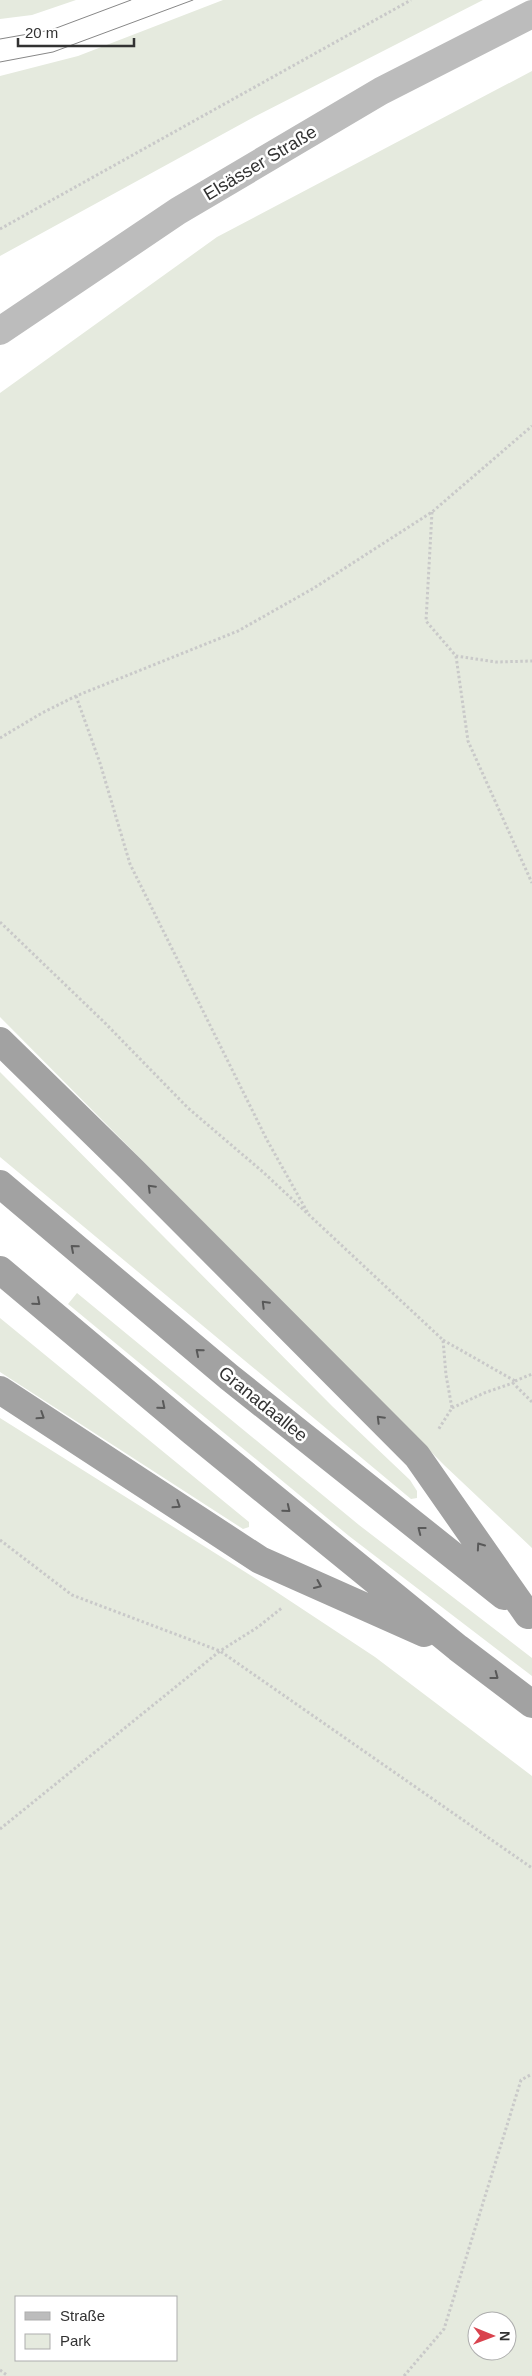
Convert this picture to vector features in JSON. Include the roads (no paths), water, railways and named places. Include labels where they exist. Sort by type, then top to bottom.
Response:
[{"type":"highway","points":[[0,1041],[132,1170],[417,1456],[530,1616]]},
{"type":"highway","name":"Granadaallee","points":[[0,1184],[229,1377],[530,1616]]},
{"type":"highway","points":[[0,1270],[193,1432],[458,1648],[532,1704]]},
{"type":"highway","points":[[0,1390],[260,1560],[458,1648]]},
{"type":"main road","name":"Elsässer Straße","points":[[0,331],[178,211],[381,91],[532,14]]},
{"type":"tram line","points":[[0,39],[51,30],[131,0]]},
{"type":"tram line","points":[[0,62],[53,52],[193,0]]}]
